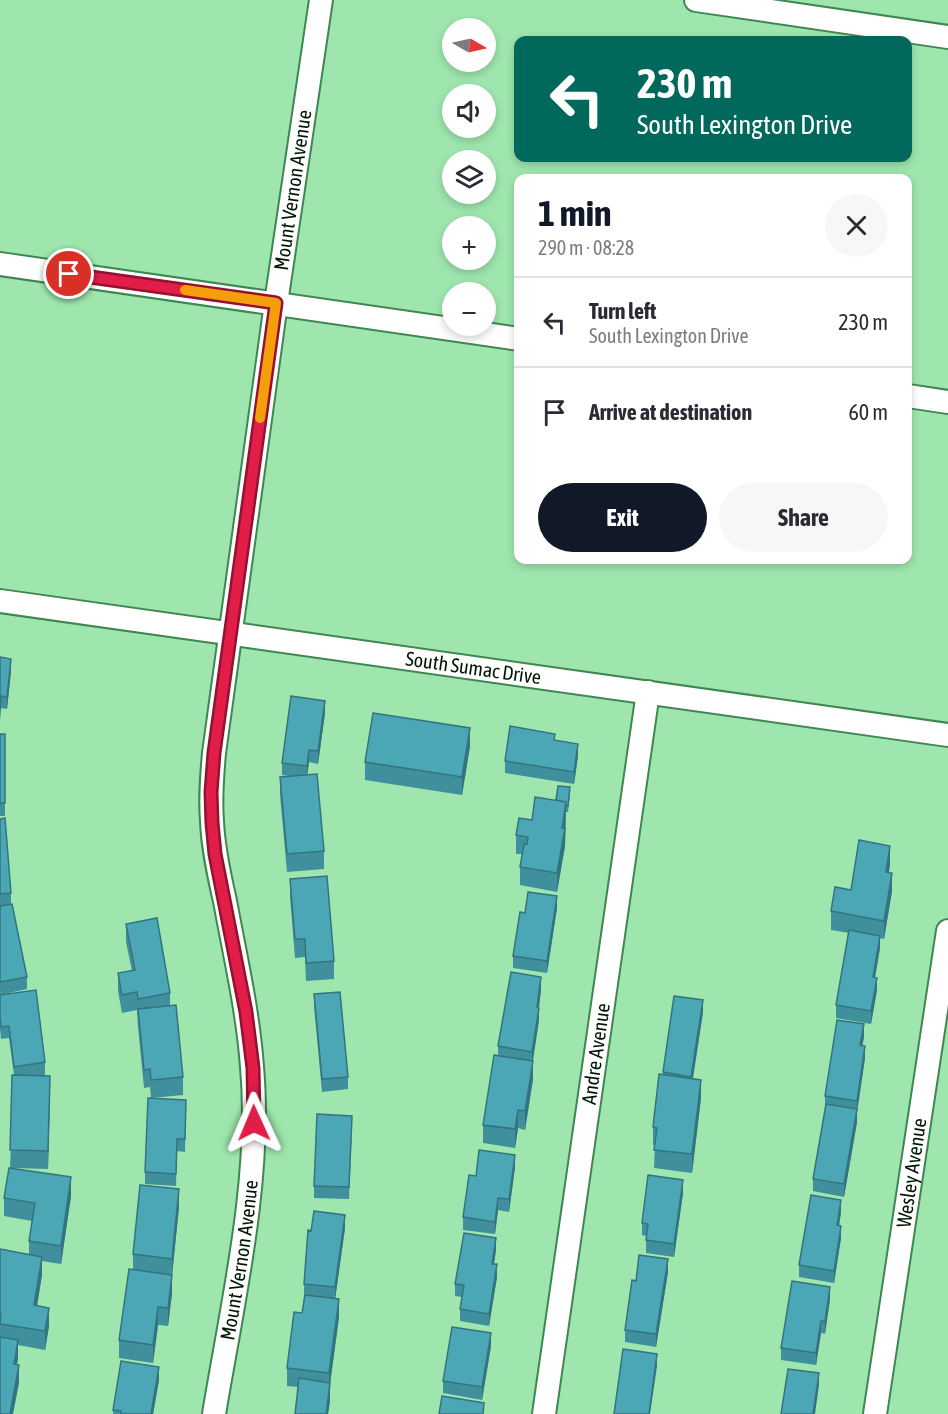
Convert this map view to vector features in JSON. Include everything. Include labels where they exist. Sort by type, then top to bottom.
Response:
[{"type":"street","name":"Mount Vernon Avenue","points":[[214,1414],[244,1231],[254,1123],[253,1068],[246,1012],[215,854],[211,792],[230,634],[321,0]]},
{"type":"street","points":[[696,0],[948,37]]},
{"type":"street","points":[[0,264],[514,338]]},
{"type":"street","points":[[912,397],[948,402]]},
{"type":"street","name":"South Sumac Drive","points":[[0,601],[948,735]]},
{"type":"street","name":"Andre Avenue","points":[[544,1414],[648,692]]},
{"type":"street","name":"Wesley Avenue","points":[[875,1414],[948,931]]},
{"type":"building","points":[[0,657],[11,659],[7,697],[1,696],[0,709]]},
{"type":"building","points":[[291,696],[325,701],[318,751],[309,750],[307,766],[282,763]]},
{"type":"building","points":[[373,713],[470,728],[462,777],[365,762]]},
{"type":"building","points":[[510,726],[555,734],[554,740],[578,744],[574,772],[505,761]]},
{"type":"building","points":[[0,734],[5,734],[5,803],[0,803]]},
{"type":"building","points":[[317,774],[324,851],[287,854],[280,777]]},
{"type":"building","points":[[558,786],[570,787],[568,806],[566,802],[556,800]]},
{"type":"building","points":[[535,797],[566,802],[562,828],[565,828],[557,873],[520,867],[524,844],[527,844],[528,837],[516,835],[519,818],[532,820]]},
{"type":"building","points":[[5,818],[11,893],[0,894],[0,819]]},
{"type":"building","points":[[859,840],[890,846],[886,872],[892,873],[884,921],[831,911],[835,887],[851,890]]},
{"type":"building","points":[[327,876],[334,961],[306,963],[305,939],[295,939],[290,879]]},
{"type":"building","points":[[528,892],[557,896],[547,961],[513,956],[520,912],[525,913]]},
{"type":"building","points":[[12,904],[27,977],[0,982],[0,906]]},
{"type":"building","points":[[157,918],[170,993],[138,999],[137,992],[122,995],[118,973],[135,970],[126,924]]},
{"type":"building","points":[[849,930],[880,936],[873,977],[877,978],[871,1011],[836,1005]]},
{"type":"building","points":[[511,972],[541,977],[532,1052],[498,1046]]},
{"type":"building","points":[[36,990],[45,1062],[14,1067],[9,1026],[1,1027],[0,995]]},
{"type":"building","points":[[340,992],[348,1077],[322,1079],[314,994]]},
{"type":"building","points":[[674,996],[703,1000],[691,1077],[663,1072]]},
{"type":"building","points":[[176,1005],[183,1077],[151,1080],[150,1069],[144,1070],[138,1009]]},
{"type":"building","points":[[837,1020],[864,1024],[860,1045],[865,1046],[857,1101],[825,1096]]},
{"type":"building","points":[[494,1055],[533,1061],[525,1111],[518,1110],[515,1129],[483,1125]]},
{"type":"building","points":[[659,1074],[701,1080],[692,1154],[654,1150],[657,1128],[653,1127]]},
{"type":"building","points":[[12,1075],[50,1076],[48,1151],[10,1150]]},
{"type":"building","points":[[148,1098],[186,1100],[185,1139],[177,1139],[176,1174],[145,1172]]},
{"type":"building","points":[[826,1104],[857,1109],[844,1184],[813,1179]]},
{"type":"building","points":[[317,1114],[352,1116],[349,1187],[314,1186]]},
{"type":"building","points":[[479,1150],[515,1155],[509,1199],[498,1198],[495,1222],[463,1217],[469,1175],[476,1176]]},
{"type":"building","points":[[9,1168],[71,1177],[61,1246],[29,1241],[35,1203],[4,1198]]},
{"type":"building","points":[[648,1175],[683,1180],[674,1244],[646,1240],[648,1224],[642,1223]]},
{"type":"building","points":[[140,1185],[179,1189],[172,1259],[133,1254]]},
{"type":"building","points":[[811,1195],[841,1200],[837,1225],[841,1226],[834,1271],[799,1265]]},
{"type":"building","points":[[314,1211],[345,1215],[335,1287],[304,1284],[308,1230],[311,1231]]},
{"type":"building","points":[[464,1233],[496,1238],[492,1264],[497,1264],[489,1314],[460,1309],[464,1285],[455,1284]]},
{"type":"building","points":[[0,1249],[42,1257],[34,1305],[49,1308],[45,1331],[0,1324]]},
{"type":"building","points":[[639,1255],[668,1259],[656,1334],[625,1330],[632,1280],[636,1281]]},
{"type":"building","points":[[129,1269],[172,1275],[168,1308],[158,1307],[153,1345],[119,1340]]},
{"type":"building","points":[[792,1281],[830,1287],[825,1321],[821,1321],[816,1353],[781,1348]]},
{"type":"building","points":[[305,1295],[339,1299],[329,1373],[287,1368],[294,1312],[302,1313]]},
{"type":"building","points":[[452,1327],[491,1333],[482,1387],[443,1381]]},
{"type":"building","points":[[0,1337],[18,1340],[14,1364],[19,1365],[10,1414],[0,1414]]},
{"type":"building","points":[[623,1349],[657,1354],[649,1414],[614,1414]]},
{"type":"building","points":[[121,1361],[159,1367],[151,1414],[121,1414],[121,1411],[113,1410]]},
{"type":"building","points":[[788,1369],[819,1373],[813,1414],[781,1414]]},
{"type":"building","points":[[299,1378],[330,1383],[326,1414],[295,1414]]},
{"type":"building","points":[[442,1396],[484,1403],[483,1414],[439,1414]]},
{"type":"slow traffic","points":[[185,290],[276,303],[260,418]]},
{"type":"route","points":[[69,274],[276,303],[214,753],[211,792],[215,854],[246,1012],[253,1068],[254,1123]]}]
